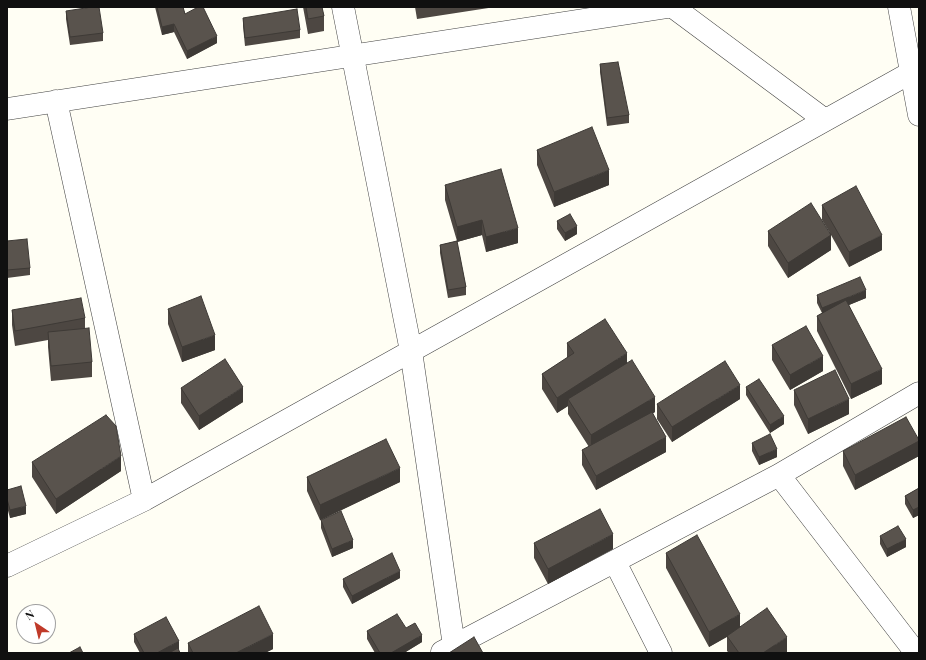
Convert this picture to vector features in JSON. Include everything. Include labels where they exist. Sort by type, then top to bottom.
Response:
[{"type":"street","points":[[343,7],[411,351],[448,650],[779,475],[919,393]]},
{"type":"street","points":[[7,109],[668,7]]},
{"type":"street","points":[[673,7],[825,120]]},
{"type":"street","points":[[900,7],[915,70],[919,115]]},
{"type":"street","points":[[7,566],[144,500],[915,70]]},
{"type":"street","points":[[56,101],[144,500]]},
{"type":"street","points":[[779,475],[916,653]]},
{"type":"street","points":[[615,562],[661,653]]},
{"type":"building","points":[[99,7],[103,33],[70,37],[66,11]]},
{"type":"building","points":[[157,7],[183,7],[185,14],[198,7],[203,7],[217,36],[187,51],[174,24],[162,27]]},
{"type":"building","points":[[306,7],[322,7],[324,16],[308,19]]},
{"type":"building","points":[[297,9],[300,30],[245,38],[243,18]]},
{"type":"building","points":[[618,62],[629,115],[607,118],[600,64]]},
{"type":"building","points":[[592,127],[609,170],[554,192],[537,150]]},
{"type":"building","points":[[501,169],[518,228],[486,237],[482,220],[457,227],[445,185]]},
{"type":"building","points":[[856,186],[882,235],[849,252],[822,205]]},
{"type":"building","points":[[811,203],[831,235],[788,263],[768,231]]},
{"type":"building","points":[[570,214],[577,226],[565,233],[557,221]]},
{"type":"building","points":[[27,239],[30,268],[7,270],[7,241]]},
{"type":"building","points":[[457,241],[466,287],[448,290],[440,245]]},
{"type":"building","points":[[860,277],[866,290],[822,308],[817,295]]},
{"type":"building","points":[[201,296],[215,335],[182,347],[168,309]]},
{"type":"building","points":[[81,298],[85,318],[15,331],[12,310]]},
{"type":"building","points":[[846,300],[882,369],[851,384],[817,316]]},
{"type":"building","points":[[605,319],[627,353],[557,398],[542,374],[574,353],[567,343]]},
{"type":"building","points":[[806,326],[823,356],[790,375],[772,345]]},
{"type":"building","points":[[89,328],[92,362],[51,366],[48,332]]},
{"type":"building","points":[[225,359],[243,387],[199,416],[181,388]]},
{"type":"building","points":[[632,360],[655,397],[591,435],[568,399]]},
{"type":"building","points":[[725,361],[740,385],[672,427],[657,404]]},
{"type":"building","points":[[835,370],[849,399],[808,419],[794,390]]},
{"type":"building","points":[[759,379],[784,416],[770,425],[746,387]]},
{"type":"building","points":[[652,412],[666,437],[596,476],[582,450]]},
{"type":"building","points":[[106,415],[116,426],[121,456],[56,499],[32,462]]},
{"type":"building","points":[[906,417],[919,441],[855,475],[843,451]]},
{"type":"building","points":[[770,434],[777,449],[759,457],[752,443]]},
{"type":"building","points":[[386,439],[400,468],[320,505],[307,477]]},
{"type":"building","points":[[21,486],[26,506],[10,510],[7,499],[7,490]]},
{"type":"building","points":[[919,488],[919,507],[913,510],[905,496]]},
{"type":"building","points":[[600,509],[613,534],[548,569],[534,543]]},
{"type":"building","points":[[341,511],[353,540],[332,549],[321,520]]},
{"type":"building","points":[[898,526],[906,539],[887,549],[880,536]]},
{"type":"building","points":[[697,535],[740,614],[709,632],[666,553]]},
{"type":"building","points":[[392,553],[400,571],[352,596],[343,579]]},
{"type":"building","points":[[259,606],[273,634],[236,653],[193,653],[188,643]]},
{"type":"building","points":[[767,608],[787,637],[763,653],[739,653],[727,636]]},
{"type":"building","points":[[397,614],[406,628],[415,623],[422,635],[391,653],[380,653],[367,631]]},
{"type":"building","points":[[166,617],[179,641],[157,653],[144,653],[134,634]]},
{"type":"building","points":[[474,637],[483,653],[449,653]]},
{"type":"building","points":[[80,647],[83,653],[69,653]]},
{"type":"building","points":[[178,648],[180,653],[169,653]]}]
